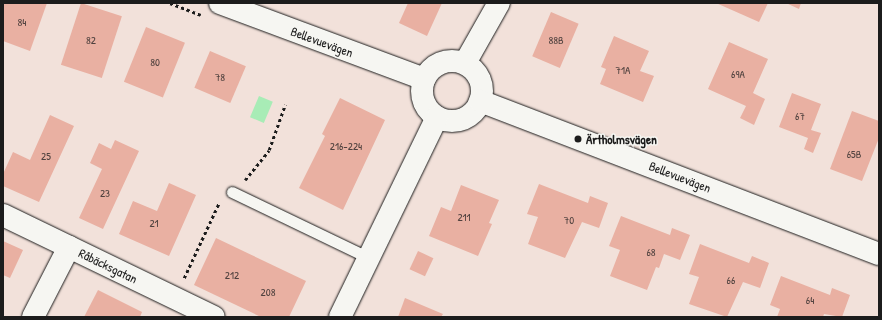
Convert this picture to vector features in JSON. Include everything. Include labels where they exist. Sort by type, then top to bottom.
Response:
[{"type":"street","name":"Bellevuevägen","points":[[220,3],[424,79]]},
{"type":"street","points":[[465,63],[499,3]]},
{"type":"street","points":[[453,61],[465,63],[480,79],[482,90],[480,101],[471,115],[463,119],[445,121],[437,117],[424,104],[422,95],[424,79],[432,68],[442,62],[453,61]]},
{"type":"street","name":"Bellevuevägen","points":[[480,101],[879,254]]},
{"type":"street","points":[[340,317],[437,117]]},
{"type":"street","name":"Råbäcksgatan","points":[[3,215],[214,317]]},
{"type":"street","points":[[33,317],[69,247]]},
{"type":"lane","points":[[232,192],[369,258]]},
{"type":"green space","points":[[259,96],[273,102],[264,123],[250,117]]},
{"type":"building","points":[[3,3],[47,3],[30,51],[3,41]]},
{"type":"building","points":[[81,3],[122,16],[102,78],[61,65]]},
{"type":"building","points":[[408,3],[442,3],[427,36],[399,23]]},
{"type":"building","points":[[716,3],[768,3],[759,22]]},
{"type":"building","points":[[786,3],[801,3],[799,9]]},
{"type":"building","points":[[551,12],[579,24],[560,68],[532,56]]},
{"type":"building","points":[[146,27],[185,43],[163,97],[124,82]]},
{"type":"building","points":[[614,36],[649,51],[640,71],[654,76],[643,102],[600,84],[606,69],[601,67]]},
{"type":"building","points":[[729,42],[768,59],[753,93],[765,99],[754,125],[740,118],[746,106],[708,89]]},
{"type":"building","points":[[210,51],[246,66],[230,103],[194,88]]},
{"type":"building","points":[[792,93],[821,104],[811,130],[821,133],[813,153],[804,149],[808,138],[779,127]]},
{"type":"building","points":[[340,98],[385,120],[343,210],[299,188],[325,136],[322,134]]},
{"type":"building","points":[[852,111],[879,121],[879,138],[862,181],[830,169]]},
{"type":"building","points":[[50,115],[74,126],[39,202],[3,186],[3,174],[13,152],[30,160]]},
{"type":"building","points":[[115,140],[139,151],[103,229],[79,218],[102,169],[90,163],[99,143],[111,149]]},
{"type":"building","points":[[169,183],[196,195],[169,256],[119,234],[133,201],[157,211]]},
{"type":"building","points":[[539,184],[588,203],[590,196],[608,203],[599,228],[582,222],[565,258],[528,244],[538,217],[527,214]]},
{"type":"building","points":[[461,185],[499,200],[489,223],[492,224],[478,256],[429,236],[441,207],[451,211]]},
{"type":"building","points":[[621,216],[670,235],[672,228],[690,235],[680,260],[664,254],[659,268],[656,267],[647,290],[610,276],[620,250],[609,246]]},
{"type":"building","points":[[216,238],[306,281],[289,317],[261,317],[194,285]]},
{"type":"building","points":[[3,241],[23,250],[10,278],[3,275]]},
{"type":"building","points":[[700,244],[749,263],[752,256],[769,263],[760,288],[743,282],[727,317],[689,304],[699,277],[689,274]]},
{"type":"building","points":[[418,251],[433,258],[425,276],[410,269]]},
{"type":"building","points":[[781,276],[830,295],[832,288],[850,295],[842,317],[824,314],[823,317],[777,317],[780,309],[770,305]]},
{"type":"building","points":[[98,290],[142,312],[140,317],[84,317]]},
{"type":"building","points":[[405,298],[443,314],[441,317],[398,317]]},
{"type":"place","name":"Ärtholmsvägen","points":[[578,139]]}]
